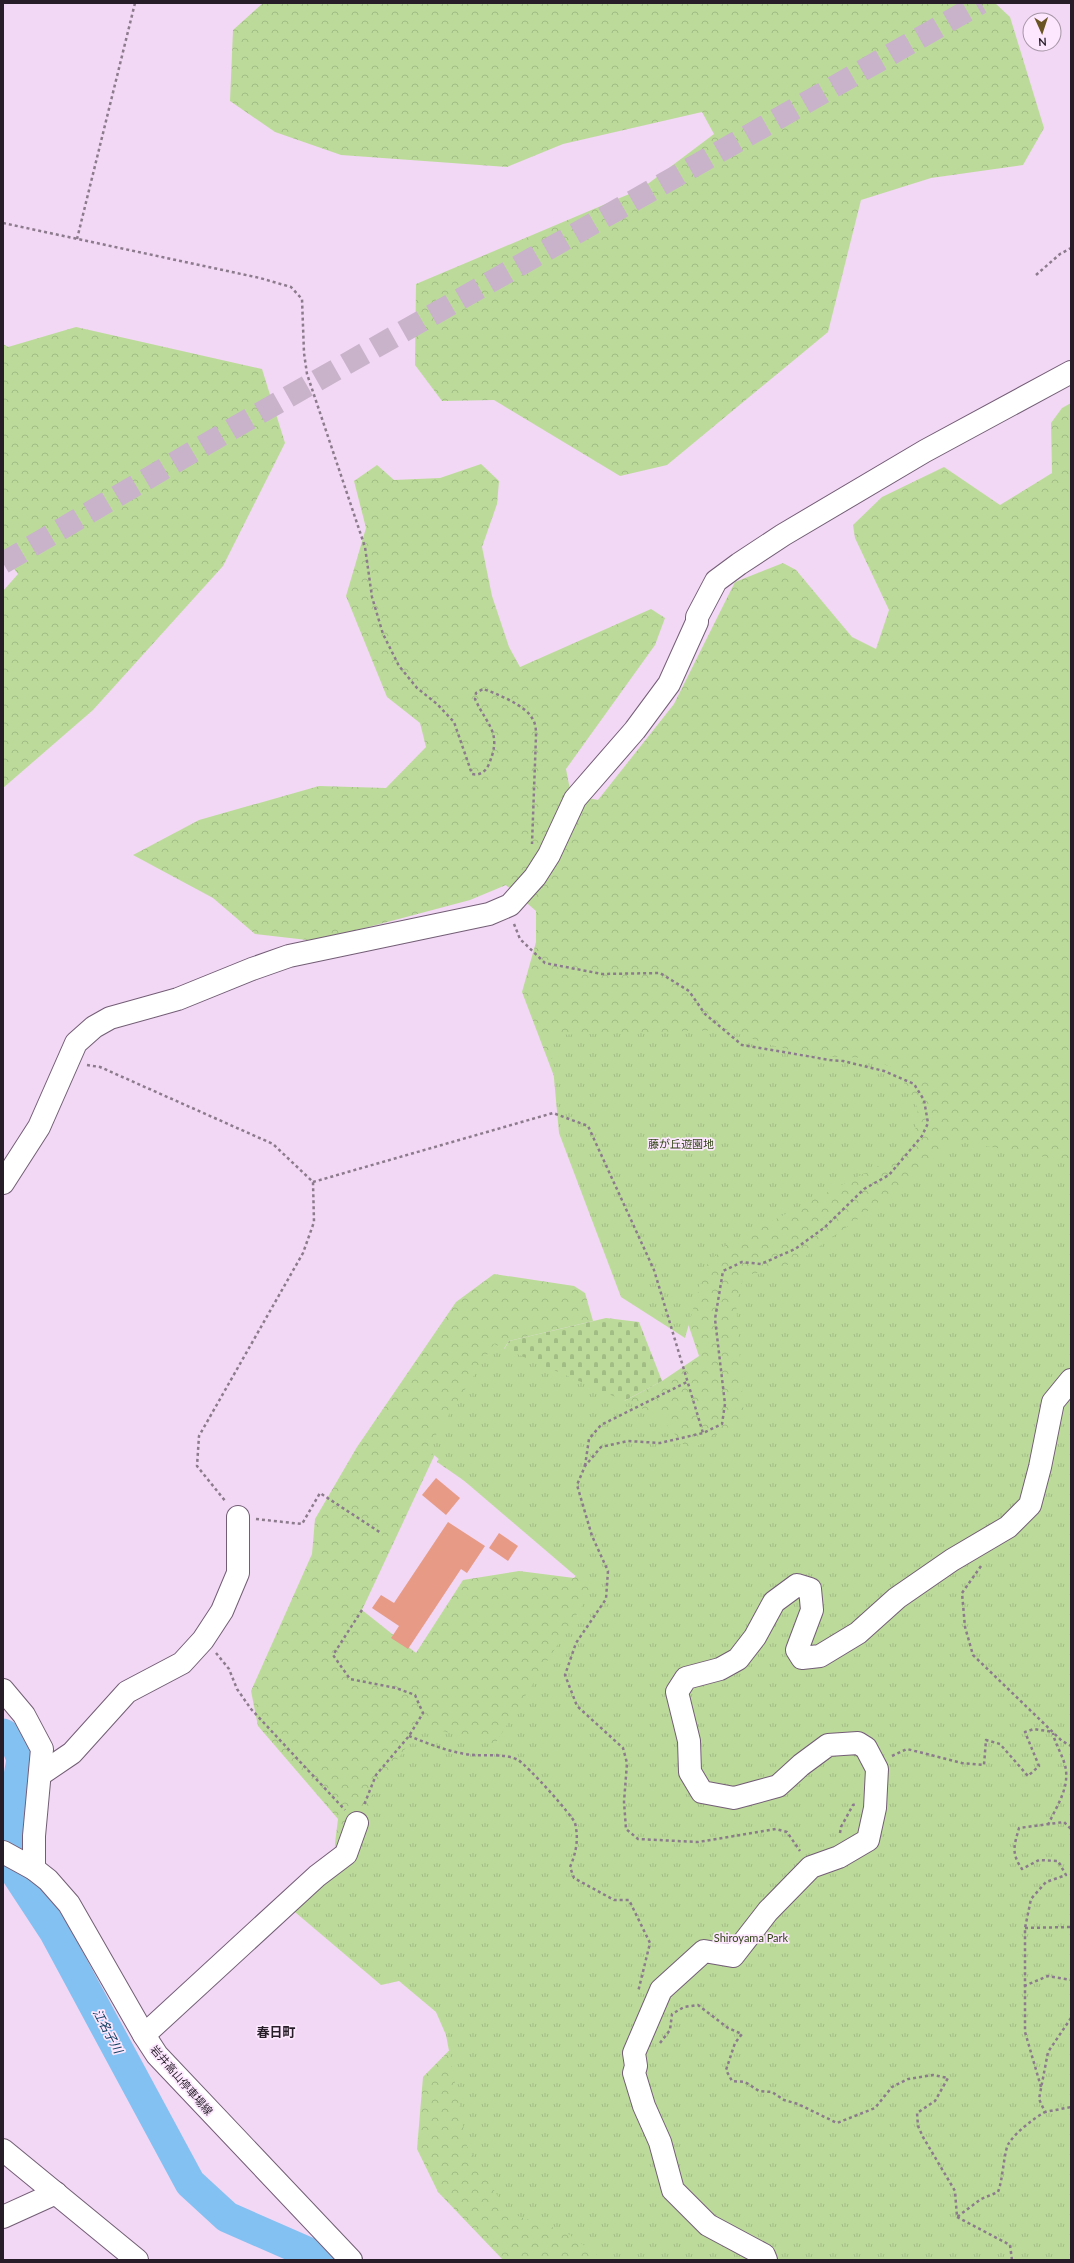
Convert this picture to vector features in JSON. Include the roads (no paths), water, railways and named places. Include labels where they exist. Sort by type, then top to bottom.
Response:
[{"type":"street","points":[[3,1183],[39,1127],[69,1063],[76,1044],[94,1028],[110,1018],[178,999],[252,969],[289,956],[489,914],[510,904],[535,877],[549,855],[575,799],[635,730],[669,684],[697,622],[697,617],[716,581],[783,535],[925,450],[1071,372]]},
{"type":"street","points":[[766,2260],[764,2255],[708,2225],[673,2190],[660,2142],[644,2106],[634,2073],[636,2066],[634,2053],[661,1990],[704,1951],[733,1956],[768,1911],[811,1867],[838,1857],[868,1840],[875,1808],[877,1770],[866,1748],[858,1743],[828,1745],[801,1765],[778,1786],[734,1798],[702,1792],[690,1772],[689,1741],[677,1692],[686,1678],[720,1669],[738,1659],[755,1637],[774,1602],[797,1585],[810,1589],[812,1610],[797,1650],[802,1658],[820,1656],[858,1633],[897,1598],[940,1569],[1008,1527],[1030,1505],[1053,1402],[1071,1380]]},
{"type":"street","points":[[41,1774],[72,1753],[127,1692],[182,1663],[203,1640],[222,1612],[238,1574],[238,1517]]},
{"type":"street","points":[[3,1690],[24,1715],[42,1749],[32,1868]]},
{"type":"street","points":[[144,2035],[317,1876],[346,1854],[357,1823]]},
{"type":"street","name":"岩井高山停車場線","points":[[3,1852],[32,1868],[53,1885],[69,1904],[157,2055],[352,2260]]},
{"type":"street","points":[[3,2150],[136,2260]]},
{"type":"street","points":[[3,2216],[56,2193]]},
{"type":"waterway","name":"江名子川","points":[[3,1734],[10,1738],[18,1749],[22,1759],[17,1788],[13,1843],[16,1873],[54,1931],[190,2183],[227,2217],[325,2260]]},
{"type":"tunnel","points":[[3,563],[237,426],[981,3]]},
{"type":"district","name":"春日町","points":[[276,2032]]},
{"type":"park label","name":"藤が丘遊園地","points":[[681,1143]]},
{"type":"park label","name":"Shiroyama Park","points":[[751,1937]]}]
